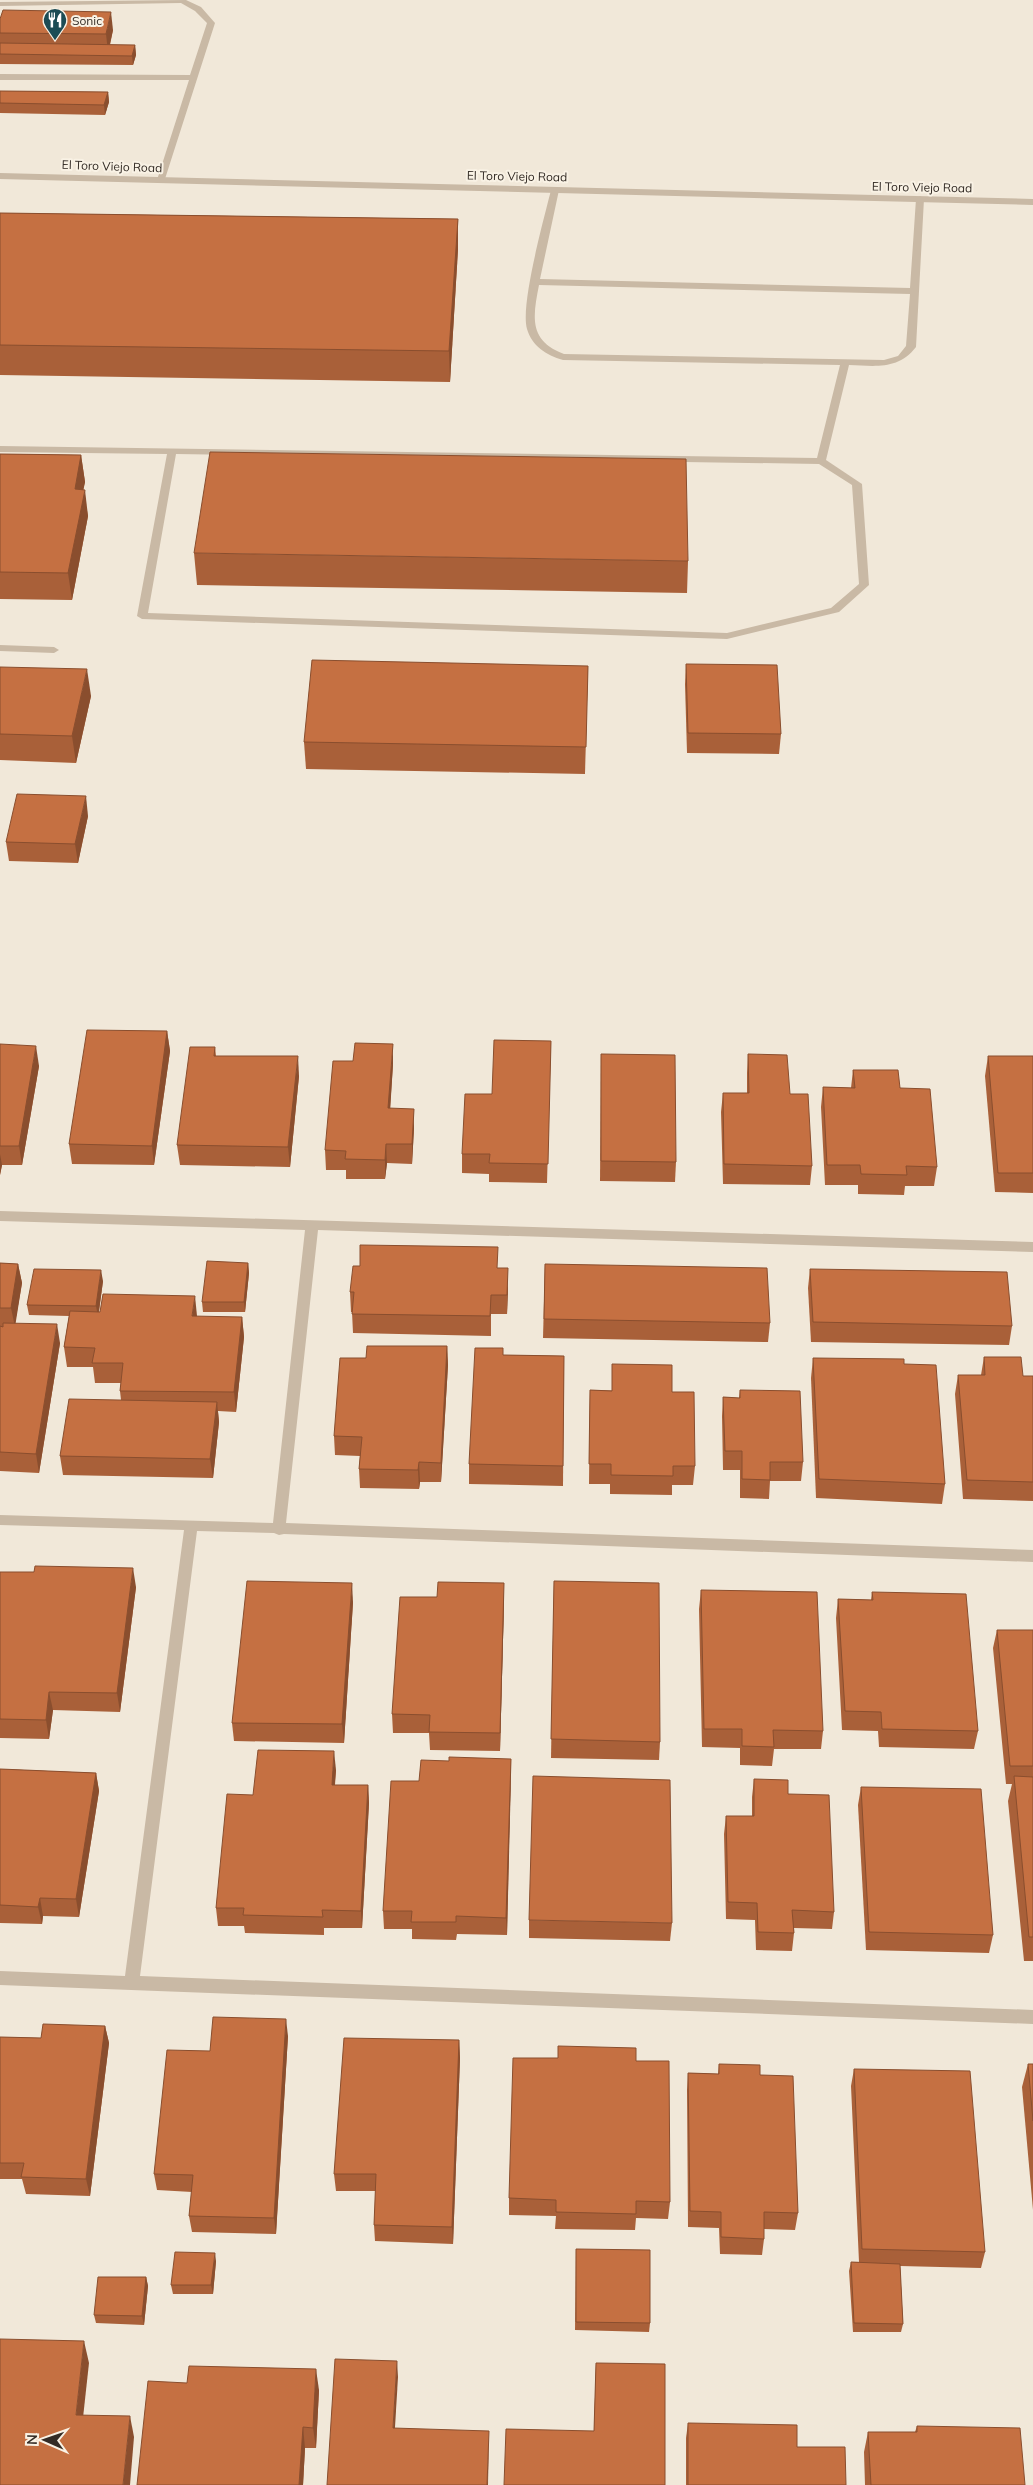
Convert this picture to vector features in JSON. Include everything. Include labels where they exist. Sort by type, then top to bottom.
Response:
[{"type":"street","points":[[0,4],[182,1],[198,10],[211,23],[161,180]]},
{"type":"street","points":[[0,77],[194,78]]},
{"type":"street","name":"El Toro Viejo Road","points":[[0,176],[1033,202]]},
{"type":"street","points":[[555,190],[529,312],[530,326],[539,345],[548,352],[563,357],[884,363],[901,358],[911,347],[920,200]]},
{"type":"street","points":[[536,282],[914,291]]},
{"type":"street","points":[[821,461],[845,362]]},
{"type":"street","points":[[0,449],[172,451],[821,461],[857,484],[864,585],[835,610],[727,636],[142,616],[172,451]]},
{"type":"street","points":[[0,648],[54,650]]},
{"type":"street","points":[[0,1216],[1033,1247]]},
{"type":"street","points":[[279,1530],[312,1225]]},
{"type":"street","points":[[0,1520],[191,1525],[279,1530],[1033,1556]]},
{"type":"street","points":[[132,1983],[191,1525]]},
{"type":"street","points":[[0,1978],[1033,2017]]},
{"type":"building","points":[[3,10],[111,12],[106,34],[0,33],[0,19]]},
{"type":"building","points":[[0,43],[135,45],[132,56],[0,54]]},
{"type":"building","points":[[0,91],[108,92],[104,105],[0,103]]},
{"type":"building","points":[[0,213],[458,219],[449,351],[0,345]]},
{"type":"building","points":[[210,452],[686,459],[688,561],[194,553]]},
{"type":"building","points":[[0,454],[81,455],[75,489],[85,490],[68,573],[0,572]]},
{"type":"building","points":[[312,660],[588,666],[586,747],[304,742]]},
{"type":"building","points":[[686,664],[777,665],[781,734],[688,733]]},
{"type":"building","points":[[0,667],[87,669],[72,736],[0,734]]},
{"type":"building","points":[[17,794],[86,796],[75,844],[6,842]]},
{"type":"building","points":[[87,1030],[167,1031],[152,1146],[69,1144]]},
{"type":"building","points":[[494,1040],[551,1041],[548,1164],[489,1163],[490,1154],[462,1154],[465,1094],[492,1094]]},
{"type":"building","points":[[355,1043],[393,1044],[388,1108],[414,1109],[412,1144],[386,1144],[385,1160],[345,1159],[346,1151],[325,1150],[333,1061],[353,1061]]},
{"type":"building","points":[[0,1044],[36,1046],[19,1146],[0,1146]]},
{"type":"building","points":[[190,1047],[215,1047],[214,1056],[298,1056],[288,1147],[177,1145]]},
{"type":"building","points":[[601,1054],[675,1055],[676,1162],[601,1161]]},
{"type":"building","points":[[748,1054],[787,1055],[790,1094],[808,1094],[812,1166],[724,1164],[723,1093],[749,1093]]},
{"type":"building","points":[[988,1056],[1033,1056],[1033,1173],[998,1173]]},
{"type":"building","points":[[853,1070],[898,1070],[900,1088],[930,1089],[937,1167],[906,1166],[907,1175],[861,1174],[860,1165],[827,1165],[823,1087],[855,1088]]},
{"type":"building","points":[[360,1245],[498,1247],[497,1268],[508,1268],[507,1295],[491,1295],[490,1316],[352,1314],[354,1292],[350,1292],[353,1266],[360,1266]]},
{"type":"building","points":[[207,1261],[248,1263],[244,1302],[202,1302]]},
{"type":"building","points":[[0,1263],[18,1264],[11,1308],[0,1308]]},
{"type":"building","points":[[545,1264],[767,1268],[770,1323],[544,1319]]},
{"type":"building","points":[[34,1269],[101,1270],[96,1306],[27,1305]]},
{"type":"building","points":[[810,1269],[1007,1272],[1012,1326],[813,1322]]},
{"type":"building","points":[[103,1294],[195,1296],[192,1316],[242,1317],[234,1392],[120,1391],[123,1363],[92,1363],[95,1348],[64,1347],[70,1311],[100,1312]]},
{"type":"building","points":[[3,1323],[57,1324],[36,1454],[0,1452],[0,1326],[3,1327]]},
{"type":"building","points":[[367,1346],[447,1346],[441,1463],[419,1462],[418,1470],[359,1469],[362,1437],[334,1436],[340,1358],[366,1358]]},
{"type":"building","points":[[475,1348],[503,1348],[503,1355],[564,1356],[563,1466],[469,1464]]},
{"type":"building","points":[[984,1357],[1021,1357],[1023,1376],[1033,1376],[1033,1482],[967,1480],[958,1375],[985,1375]]},
{"type":"building","points":[[813,1358],[904,1359],[904,1364],[936,1365],[945,1484],[819,1479]]},
{"type":"building","points":[[612,1364],[672,1365],[672,1392],[694,1392],[695,1466],[673,1466],[673,1476],[611,1475],[611,1464],[589,1464],[590,1390],[612,1391]]},
{"type":"building","points":[[740,1390],[800,1391],[803,1462],[770,1462],[770,1480],[742,1479],[742,1451],[725,1451],[723,1397],[740,1398]]},
{"type":"building","points":[[69,1399],[217,1402],[210,1459],[60,1456]]},
{"type":"building","points":[[35,1566],[133,1568],[117,1693],[49,1692],[46,1720],[0,1719],[0,1572],[34,1572]]},
{"type":"building","points":[[247,1581],[352,1583],[342,1724],[232,1723]]},
{"type":"building","points":[[554,1581],[659,1583],[660,1742],[551,1739]]},
{"type":"building","points":[[438,1582],[504,1583],[500,1733],[429,1732],[430,1715],[392,1714],[400,1597],[437,1597]]},
{"type":"building","points":[[701,1590],[817,1592],[823,1731],[773,1730],[774,1747],[742,1746],[742,1729],[704,1729]]},
{"type":"building","points":[[872,1592],[966,1594],[978,1731],[882,1729],[881,1712],[845,1711],[838,1599],[873,1600]]},
{"type":"building","points":[[997,1630],[1033,1630],[1033,1766],[1010,1766]]},
{"type":"building","points":[[258,1750],[334,1751],[332,1785],[368,1785],[361,1911],[322,1910],[323,1917],[243,1915],[244,1908],[216,1908],[227,1794],[253,1795]]},
{"type":"building","points":[[449,1757],[511,1759],[506,1918],[456,1916],[456,1922],[411,1922],[412,1911],[383,1911],[391,1781],[419,1781],[421,1760],[449,1761]]},
{"type":"building","points":[[0,1769],[96,1773],[76,1899],[40,1898],[38,1907],[0,1905]]},
{"type":"building","points":[[533,1776],[670,1780],[672,1923],[529,1920]]},
{"type":"building","points":[[1014,1776],[1033,1777],[1033,1937],[1029,1937]]},
{"type":"building","points":[[754,1779],[788,1780],[788,1794],[829,1795],[834,1912],[792,1910],[794,1933],[758,1932],[757,1903],[728,1902],[726,1816],[754,1816]]},
{"type":"building","points":[[861,1787],[981,1789],[993,1935],[869,1932]]},
{"type":"building","points":[[213,2017],[286,2019],[274,2218],[189,2216],[193,2175],[154,2174],[167,2050],[210,2051]]},
{"type":"building","points":[[43,2024],[105,2026],[86,2179],[21,2177],[24,2163],[0,2163],[0,2037],[41,2038]]},
{"type":"building","points":[[344,2038],[459,2040],[452,2227],[374,2225],[376,2174],[334,2174]]},
{"type":"building","points":[[558,2046],[636,2048],[636,2061],[669,2061],[670,2202],[636,2201],[636,2214],[556,2212],[556,2200],[509,2198],[513,2058],[558,2058]]},
{"type":"building","points":[[719,2064],[760,2065],[760,2075],[793,2076],[798,2213],[764,2212],[764,2239],[721,2237],[721,2212],[690,2211],[688,2073],[719,2074]]},
{"type":"building","points":[[1028,2064],[1033,2064],[1033,2121]]},
{"type":"building","points":[[854,2069],[970,2071],[985,2252],[862,2249]]},
{"type":"building","points":[[576,2249],[650,2250],[650,2323],[576,2322]]},
{"type":"building","points":[[175,2252],[215,2253],[211,2285],[171,2285]]},
{"type":"building","points":[[851,2262],[900,2264],[903,2324],[854,2323]]},
{"type":"building","points":[[98,2277],[146,2277],[142,2316],[94,2315]]},
{"type":"building","points":[[0,2339],[84,2341],[76,2415],[130,2416],[123,2485],[0,2485]]},
{"type":"building","points":[[335,2359],[397,2361],[393,2428],[489,2431],[487,2485],[327,2485]]},
{"type":"building","points":[[596,2363],[665,2364],[665,2485],[504,2485],[506,2429],[594,2431]]},
{"type":"building","points":[[189,2366],[316,2369],[313,2428],[303,2427],[299,2485],[137,2485],[148,2381],[187,2383]]},
{"type":"building","points":[[688,2423],[797,2425],[797,2447],[845,2447],[846,2485],[688,2485]]},
{"type":"building","points":[[917,2426],[1020,2428],[1025,2485],[871,2485],[868,2432],[917,2432]]},
{"type":"place","name":"Sonic","points":[[55,41]]}]
